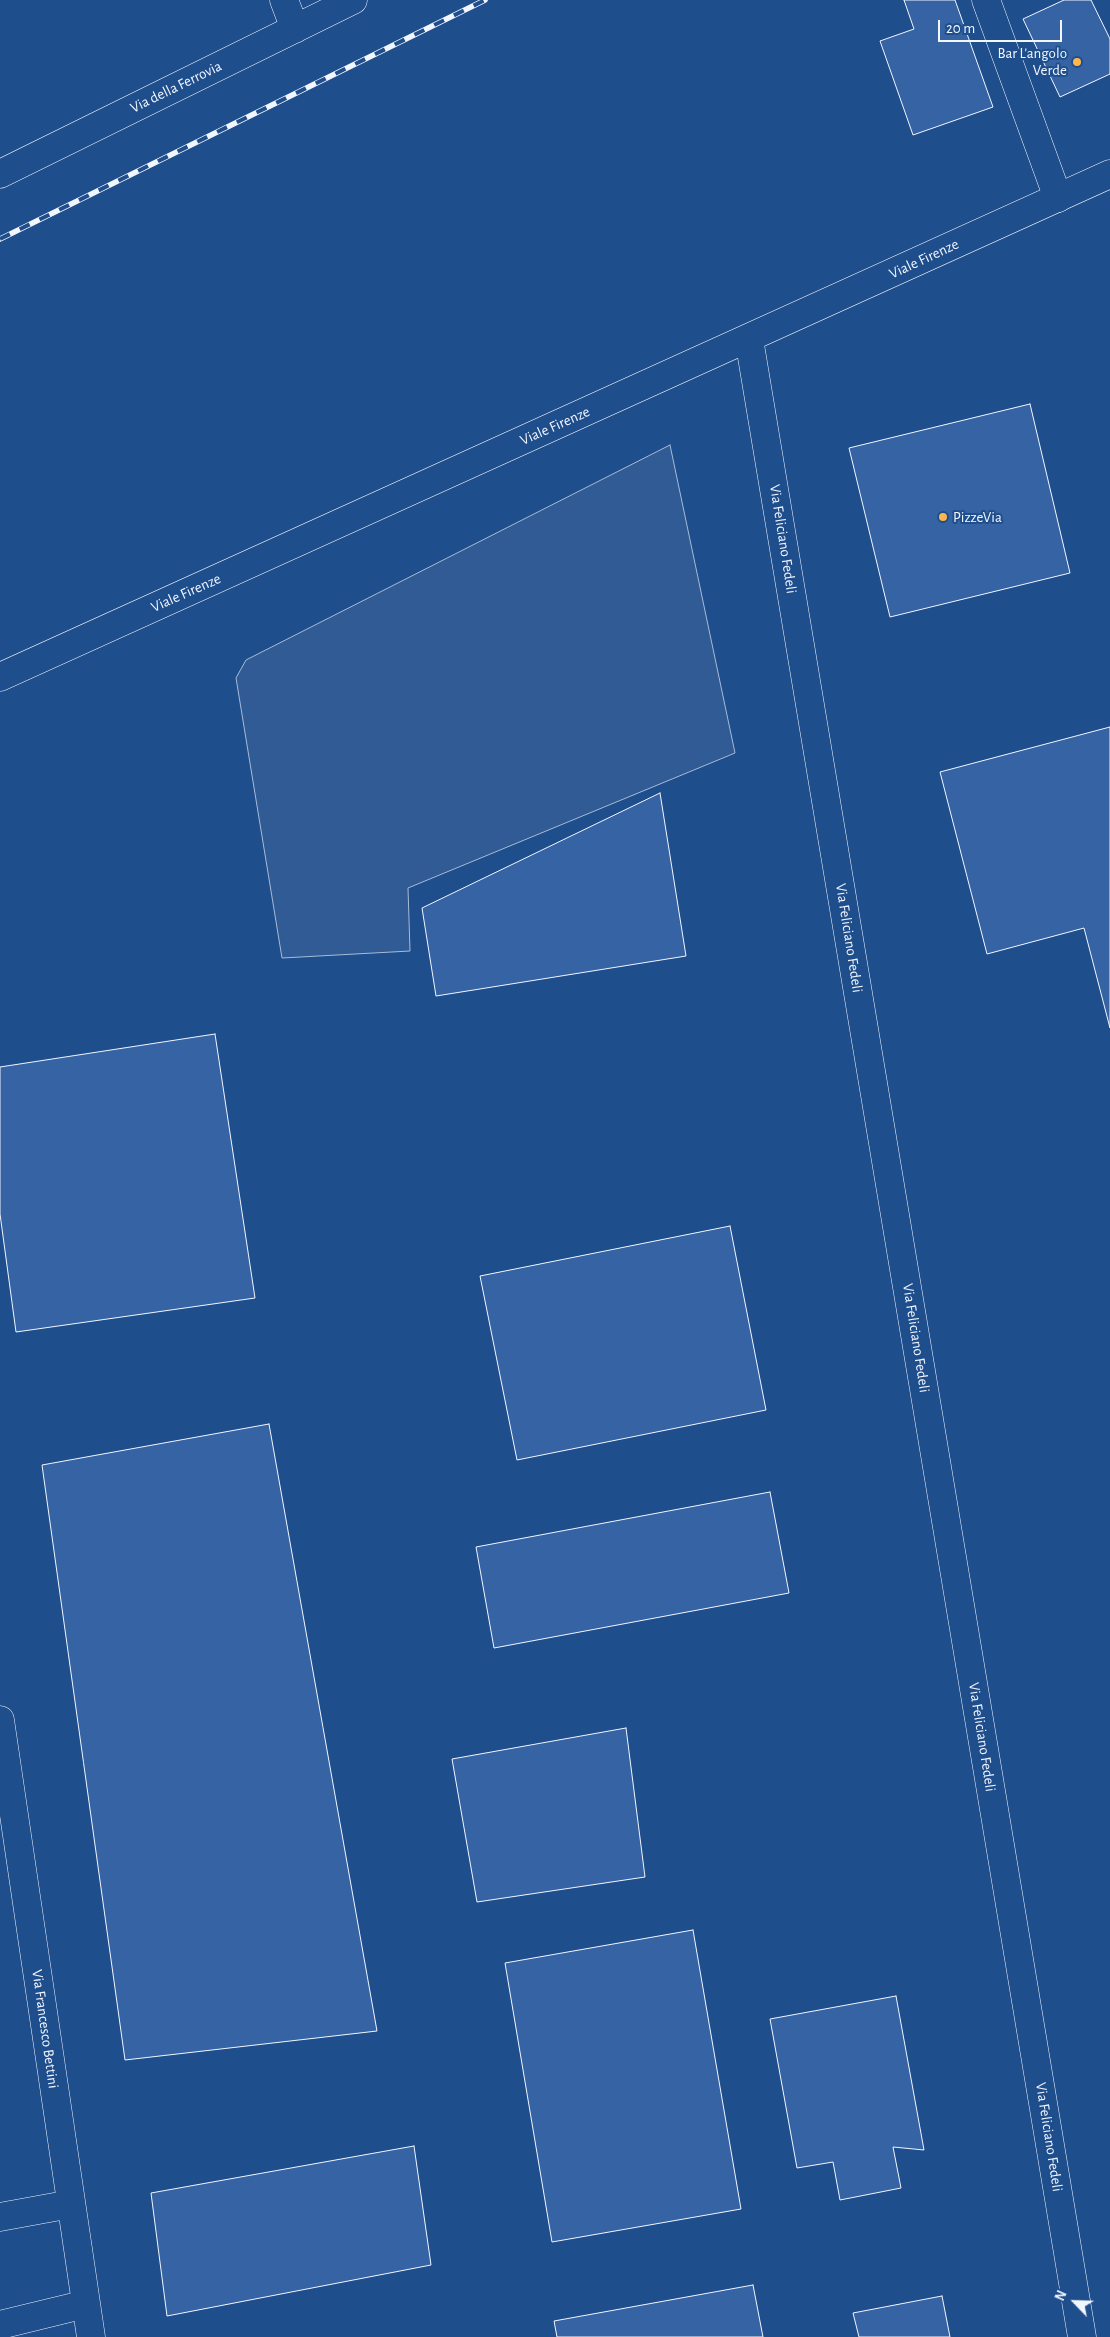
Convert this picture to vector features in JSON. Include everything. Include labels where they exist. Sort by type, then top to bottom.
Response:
[{"type":"street","points":[[284,0],[295,28]]},
{"type":"street","name":"Via della Ferrovia","points":[[0,174],[353,0]]},
{"type":"street","points":[[986,0],[1058,198]]},
{"type":"street","name":"Viale Firenze","points":[[0,678],[1110,174]]},
{"type":"street","name":"Via Feliciano Fedeli","points":[[749,339],[1082,2337]]},
{"type":"street","name":"Via Francesco Bettini","points":[[0,1720],[91,2337]]},
{"type":"street","points":[[0,2217],[71,2204]]},
{"type":"street","points":[[0,2325],[86,2304]]},
{"type":"shaded area","points":[[670,445],[735,753],[408,888],[410,951],[282,958],[236,678],[246,660]]},
{"type":"building","points":[[904,0],[955,0],[993,107],[913,135],[880,41],[914,29]]},
{"type":"building","points":[[1064,0],[1091,0],[1110,39],[1110,74],[1060,97],[1023,19]]},
{"type":"building","points":[[1030,404],[1070,573],[890,617],[849,448]]},
{"type":"building","points":[[1110,727],[1110,1028],[1084,928],[987,954],[940,772]]},
{"type":"building","points":[[660,793],[686,956],[436,996],[422,908]]},
{"type":"building","points":[[215,1034],[255,1298],[16,1332],[0,1214],[0,1067]]},
{"type":"building","points":[[730,1226],[766,1410],[517,1460],[480,1276]]},
{"type":"building","points":[[269,1424],[377,2031],[125,2060],[42,1465]]},
{"type":"building","points":[[770,1492],[789,1593],[494,1648],[476,1547]]},
{"type":"building","points":[[626,1728],[645,1877],[477,1902],[452,1759]]},
{"type":"building","points":[[693,1930],[741,2209],[552,2242],[505,1963]]},
{"type":"building","points":[[896,1996],[924,2150],[893,2147],[901,2188],[840,2200],[833,2162],[797,2168],[770,2019]]},
{"type":"building","points":[[414,2146],[431,2265],[167,2316],[151,2193]]},
{"type":"building","points":[[753,2285],[763,2337],[557,2337],[554,2321]]},
{"type":"building","points":[[942,2296],[950,2337],[859,2337],[853,2313]]},
{"type":"railway","points":[[0,239],[485,0]]},
{"type":"place","name":"Bar L'angolo Verde","points":[[1077,62]]},
{"type":"place","name":"PizzeVia","points":[[943,517]]}]
